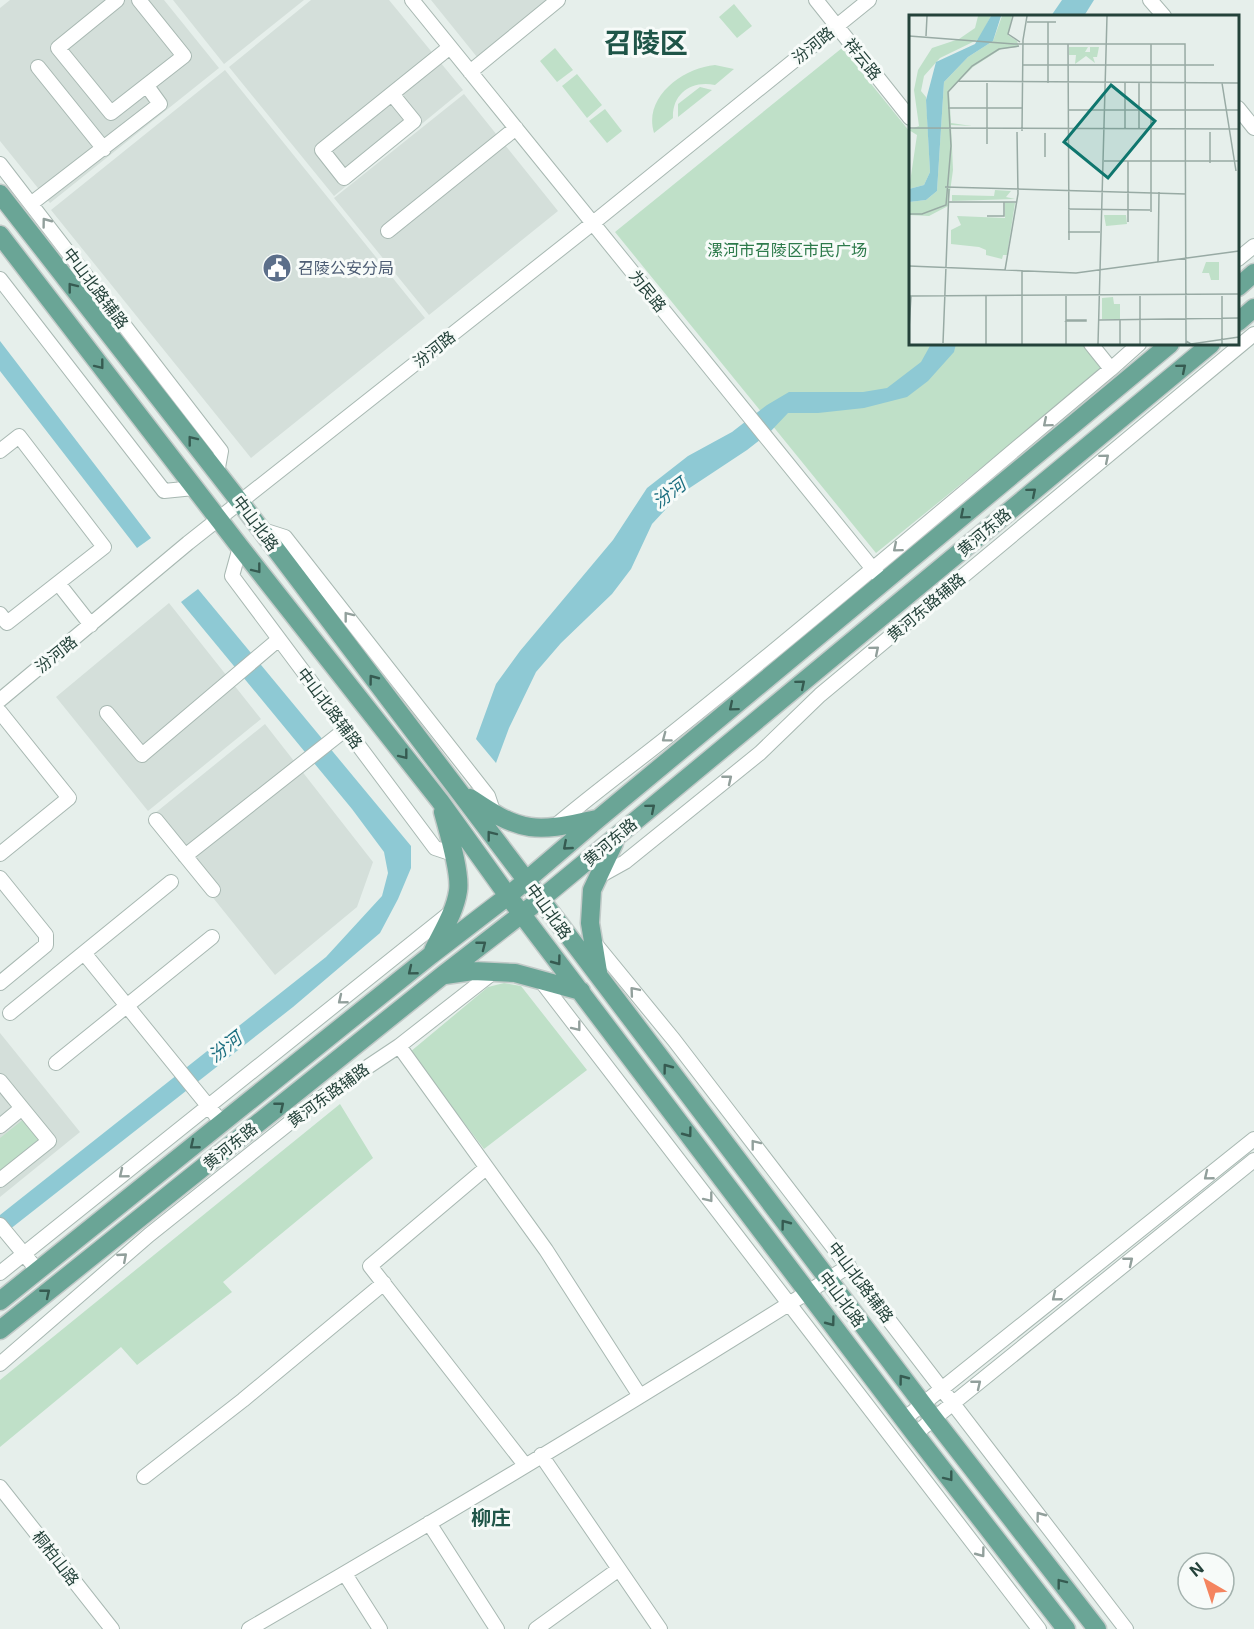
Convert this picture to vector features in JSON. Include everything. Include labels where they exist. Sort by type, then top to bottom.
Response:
[{"type":"main road","name":"中山北路","points":[[0,194],[240,502],[922,1404],[1097,1629]]},
{"type":"main road","name":"中山北路","points":[[0,235],[218,519],[440,801],[508,896],[915,1434],[1066,1629]]},
{"type":"main road","points":[[1239,286],[1254,273]]},
{"type":"main road","points":[[1239,321],[1254,308]]},
{"type":"main road","name":"黄河东路","points":[[0,1301],[431,955],[527,881],[878,575],[1169,345]]},
{"type":"main road","name":"黄河东路","points":[[0,1330],[541,899],[1210,345]]},
{"type":"main road","points":[[456,789],[494,814],[529,827],[555,826],[598,819]]},
{"type":"main road","points":[[431,955],[452,910],[458,889],[453,854],[440,801]]},
{"type":"main road","points":[[599,979],[591,939],[592,890],[616,837]]},
{"type":"main road","points":[[443,975],[473,971],[515,973],[580,991]]},
{"type":"street","points":[[117,0],[58,48],[111,113],[184,56],[139,0]]},
{"type":"street","name":"为民路","points":[[412,0],[751,415],[878,575]]},
{"type":"street","points":[[470,72],[558,0]]},
{"type":"street","name":"祥云路","points":[[816,0],[909,117]]},
{"type":"street","name":"汾河路","points":[[0,700],[218,519],[593,223],[869,0]]},
{"type":"street","points":[[1150,0],[1163,15]]},
{"type":"street","points":[[392,94],[414,121],[344,178],[322,150],[450,47]]},
{"type":"street","points":[[38,67],[104,149]]},
{"type":"street","points":[[32,203],[160,104],[147,86]]},
{"type":"street","points":[[1239,109],[1254,128]]},
{"type":"street","points":[[388,231],[516,128]]},
{"type":"street","name":"中山北路辅路","points":[[0,164],[221,451],[217,473]]},
{"type":"street","points":[[1239,258],[1254,246]]},
{"type":"street","points":[[0,279],[164,491],[194,488]]},
{"type":"street","name":"黄河东路辅路","points":[[598,877],[625,862],[760,753],[820,695],[1254,334]]},
{"type":"street","points":[[1092,345],[1111,369]]},
{"type":"street","points":[[555,826],[612,779],[878,575],[1138,345]]},
{"type":"street","points":[[0,451],[19,436],[104,547],[8,623],[0,614]]},
{"type":"street","points":[[260,529],[285,537],[488,795],[494,814]]},
{"type":"street","name":"中山北路辅路","points":[[240,547],[232,576],[435,848],[453,854]]},
{"type":"street","points":[[58,584],[92,625]]},
{"type":"street","points":[[107,712],[142,755],[279,639]]},
{"type":"street","points":[[0,712],[69,798],[0,854]]},
{"type":"street","points":[[185,856],[346,729]]},
{"type":"street","points":[[156,820],[213,890]]},
{"type":"street","points":[[0,878],[46,935],[46,945],[0,983]]},
{"type":"street","points":[[10,1013],[171,882]]},
{"type":"street","points":[[0,1273],[452,910]]},
{"type":"street","points":[[56,1063],[212,937]]},
{"type":"street","name":"中山北路辅路","points":[[591,939],[674,1040],[1126,1629]]},
{"type":"street","points":[[84,953],[222,1123]]},
{"type":"street","name":"黄河东路辅路","points":[[0,1364],[149,1235],[309,1107],[399,1046],[495,971]]},
{"type":"street","points":[[541,981],[790,1302],[1039,1629]]},
{"type":"street","points":[[399,1046],[546,1250],[640,1396]]},
{"type":"street","points":[[0,1081],[49,1141],[0,1180]]},
{"type":"street","points":[[0,1126],[22,1108]]},
{"type":"street","points":[[904,1419],[1254,1139]]},
{"type":"street","points":[[915,1434],[1254,1160]]},
{"type":"street","points":[[486,1168],[370,1266],[525,1465]]},
{"type":"street","points":[[3,1229],[38,1271]]},
{"type":"street","points":[[249,1629],[345,1574],[640,1396],[849,1266]]},
{"type":"street","points":[[144,1477],[243,1400],[384,1283]]},
{"type":"street","points":[[541,1455],[660,1629]]},
{"type":"street","name":"桐柏山路","points":[[0,1487],[112,1629]]},
{"type":"street","points":[[429,1523],[497,1629]]},
{"type":"street","points":[[536,1629],[619,1569]]},
{"type":"street","points":[[345,1574],[380,1629]]},
{"type":"shaded area","points":[[10,0],[164,0],[219,68],[50,203],[0,141],[0,8]]},
{"type":"shaded area","points":[[173,0],[304,0],[224,64]]},
{"type":"shaded area","points":[[311,0],[389,0],[463,90],[334,196],[229,67]]},
{"type":"shaded area","points":[[431,0],[548,0],[477,57]]},
{"type":"shaded area","name":"召陵公安分局","points":[[225,70],[425,318],[251,458],[51,210]]},
{"type":"shaded area","points":[[464,94],[558,211],[429,315],[334,198]]},
{"type":"shaded area","points":[[169,603],[261,719],[148,811],[56,697]]},
{"type":"shaded area","points":[[265,724],[373,862],[357,907],[275,975],[149,818]]},
{"type":"shaded area","points":[[0,1033],[80,1132],[0,1197]]},
{"type":"green space","points":[[734,4],[752,26],[737,38],[719,17]]},
{"type":"green space","points":[[555,48],[573,70],[557,82],[540,61]]},
{"type":"green space","name":"漯河市召陵区市民广场","points":[[842,48],[909,131],[909,345],[1083,345],[1103,369],[876,553],[615,232]]},
{"type":"green space","points":[[715,65],[734,69],[715,85],[698,85],[685,91],[676,102],[673,118],[654,133],[652,120],[654,108],[668,87],[690,72]]},
{"type":"green space","points":[[577,74],[602,105],[587,118],[562,86]]},
{"type":"green space","points":[[700,87],[712,90],[678,117],[678,104]]},
{"type":"green space","points":[[605,109],[622,131],[607,143],[589,121]]},
{"type":"green space","points":[[504,983],[521,986],[587,1070],[484,1149],[410,1052],[488,987]]},
{"type":"green space","points":[[340,1104],[373,1158],[223,1282],[232,1292],[137,1365],[121,1347],[0,1447],[0,1380]]},
{"type":"green space","points":[[25,1118],[42,1138],[0,1171],[0,1138]]},
{"type":"water","points":[[1062,0],[1094,0],[1085,15],[1052,15]]},
{"type":"water","points":[[0,341],[151,538],[137,548],[0,371]]},
{"type":"water","name":"汾河","points":[[930,345],[956,345],[954,352],[928,381],[907,397],[864,408],[818,413],[788,413],[770,432],[747,450],[679,495],[652,524],[631,569],[612,594],[561,643],[536,672],[509,728],[496,763],[476,739],[496,684],[520,651],[613,540],[647,488],[688,456],[732,432],[767,405],[789,392],[863,392],[887,388],[921,362]]},
{"type":"water","name":"汾河","points":[[198,589],[411,846],[411,868],[380,933],[293,1007],[0,1237],[0,1215],[326,957],[382,896],[388,873],[384,852],[352,809],[181,602]]},
{"type":"place","name":"召陵公安分局","points":[[277,268]]},
{"type":"district","name":"召陵区","points":[[646,43]]},
{"type":"district","name":"柳庄","points":[[491,1518]]}]
